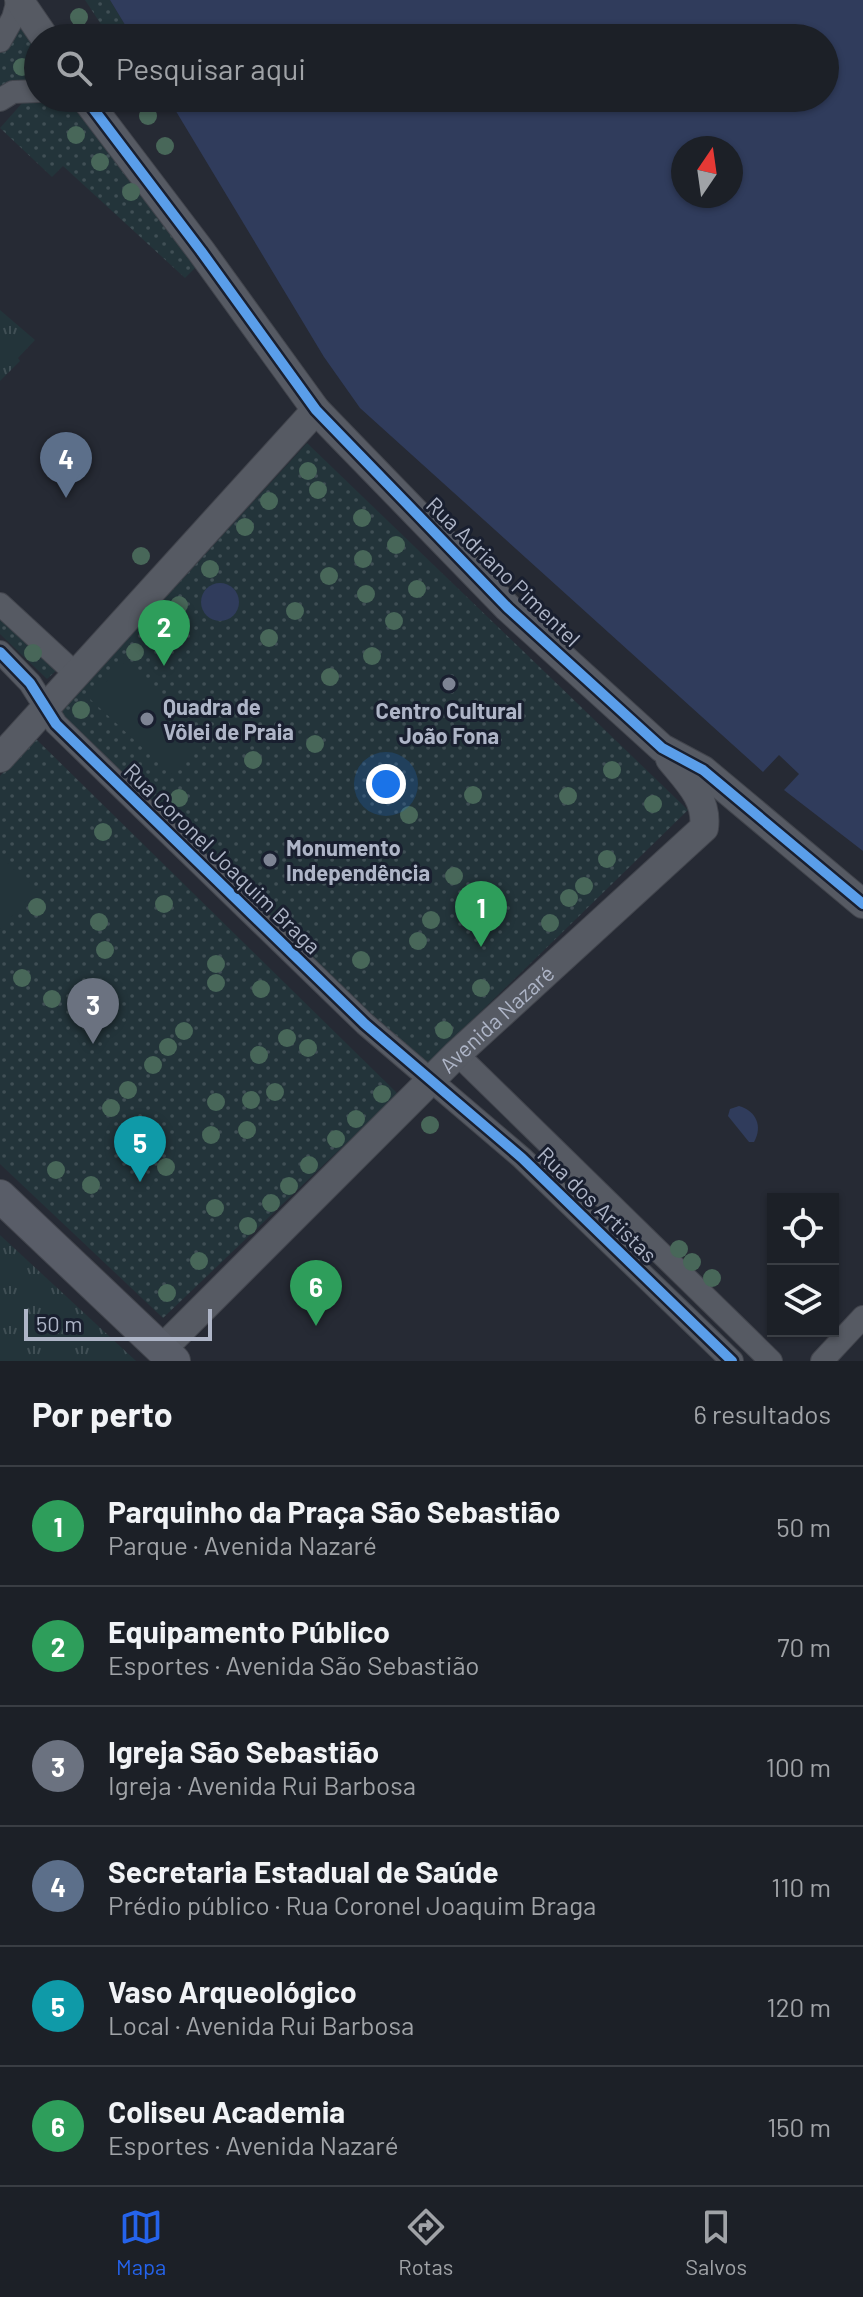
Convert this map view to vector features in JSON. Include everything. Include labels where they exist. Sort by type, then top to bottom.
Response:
[{"type":"main road","points":[[0,1196],[168,1355]]},
{"type":"street","points":[[19,0],[35,24]]},
{"type":"street","points":[[0,41],[19,0]]},
{"type":"street","points":[[0,100],[13,92],[24,92]]},
{"type":"street","name":"Rua Adriano Pimentel","points":[[92,112],[210,263],[316,410],[508,608],[662,748],[703,770],[863,904]]},
{"type":"street","points":[[0,758],[316,410]]},
{"type":"street","points":[[0,604],[77,675]]},
{"type":"street","name":"Rua Coronel Joaquim Braga","points":[[0,652],[30,683],[56,724],[365,1024],[432,1080]]},
{"type":"street","name":"Avenida Nazaré","points":[[168,1355],[457,1054],[704,828],[706,814],[699,796],[662,748]]},
{"type":"street","name":"Rua dos Artistas","points":[[457,1054],[771,1361]]},
{"type":"street","name":"Rua dos Artistas","points":[[432,1080],[522,1158],[732,1361]]},
{"type":"street","points":[[822,1361],[863,1317]]},
{"type":"green space","points":[[85,0],[110,0],[125,24],[101,24]]},
{"type":"green space","points":[[13,18],[24,27],[24,94],[0,100],[0,41]]},
{"type":"green space","points":[[24,101],[24,112],[78,112],[198,265],[185,278],[63,166],[52,177],[0,128]]},
{"type":"green space","points":[[0,310],[35,340],[0,381]]},
{"type":"green space","points":[[307,443],[688,810],[424,1067],[59,714]]},
{"type":"green space","points":[[0,615],[58,669],[47,679],[0,634]]},
{"type":"green space","name":"Quadra de Vôlei de Praia","points":[[124,663],[204,740],[171,774],[90,699]]},
{"type":"green space","points":[[35,738],[398,1094],[163,1318],[0,1164],[0,776]]},
{"type":"green space","points":[[0,857],[37,889],[0,929]]},
{"type":"green space","points":[[0,1235],[136,1361],[0,1361]]},
{"type":"water","points":[[110,0],[863,0],[863,851],[784,790],[799,774],[779,755],[763,772],[360,408],[324,357],[176,112],[839,112],[839,24],[125,24]]},
{"type":"water","points":[[220,583],[233,589],[239,602],[233,615],[220,621],[207,615],[201,602],[207,589]]},
{"type":"water","points":[[739,1106],[754,1115],[758,1130],[754,1142],[749,1142],[728,1116],[730,1109]]},
{"type":"cycle path","points":[[96,112],[316,410],[508,608],[662,748],[703,770],[863,904]]},
{"type":"cycle path","points":[[0,652],[30,683],[56,724],[365,1024],[522,1158],[732,1361]]},
{"type":"place","name":"Secretaria Estadual de Saúde","points":[[66,498]]},
{"type":"place","name":"Equipamento Público","points":[[164,666]]},
{"type":"place","name":"Centro Cultural João Fona","points":[[449,684]]},
{"type":"place","name":"Quadra de Vôlei de Praia","points":[[147,719]]},
{"type":"place","name":"Monumento Independência","points":[[270,860]]},
{"type":"place","name":"Parquinho da Praça São Sebastião","points":[[481,947]]},
{"type":"place","name":"Igreja São Sebastião","points":[[93,1044]]},
{"type":"place","name":"Vaso Arqueológico","points":[[140,1182]]},
{"type":"place","name":"Coliseu Academia","points":[[316,1326]]}]
